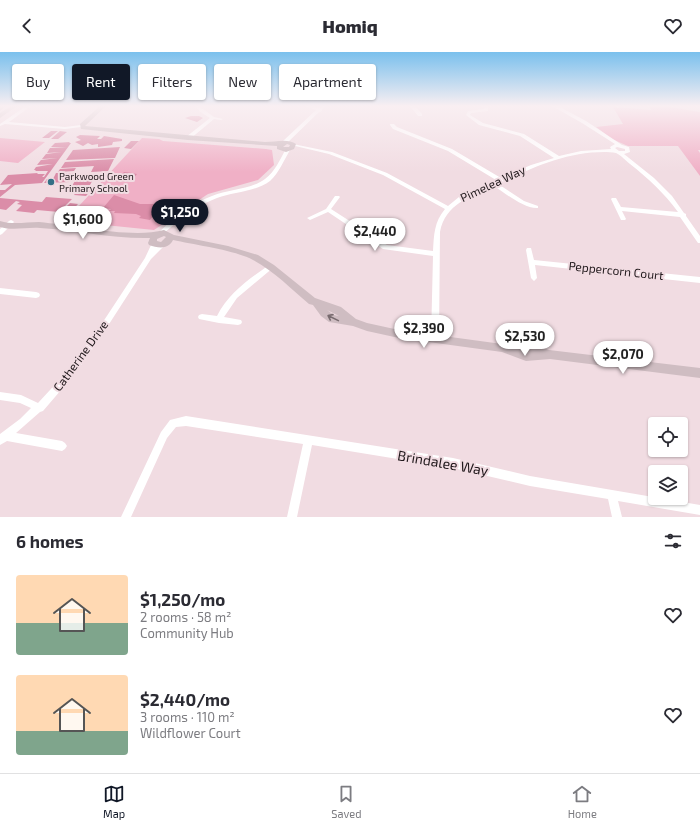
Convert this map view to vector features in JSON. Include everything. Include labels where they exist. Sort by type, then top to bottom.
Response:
[{"type":"street","points":[[84,128],[89,130],[308,148],[349,159],[385,174],[448,208]]},
{"type":"street","points":[[188,138],[201,128]]},
{"type":"street","points":[[281,146],[301,128]]},
{"type":"street","points":[[395,128],[450,150],[497,182],[522,202],[536,207]]},
{"type":"street","points":[[495,128],[522,135],[556,158]]},
{"type":"street","points":[[593,128],[606,138],[627,148],[629,151],[627,153],[632,162]]},
{"type":"street","name":"Catherine Drive","points":[[3,438],[40,408],[61,386],[175,222],[200,203],[222,194],[254,186],[266,180],[273,174],[282,158],[292,147],[294,134]]},
{"type":"street","points":[[606,138],[615,149],[662,187],[684,216],[700,241]]},
{"type":"street","points":[[615,149],[620,145]]},
{"type":"street","points":[[281,146],[282,158]]},
{"type":"street","points":[[615,149],[627,153]]},
{"type":"street","name":"Pimelea Way","points":[[435,339],[436,254],[438,228],[448,208],[462,199],[497,182],[556,158],[600,150],[615,149]]},
{"type":"street","points":[[310,218],[328,210],[337,196]]},
{"type":"street","points":[[614,199],[623,219]]},
{"type":"street","points":[[328,210],[385,247],[436,254]]},
{"type":"street","points":[[619,210],[684,216]]},
{"type":"street","points":[[0,219],[6,224],[37,225],[131,235],[228,249],[255,257],[271,267],[317,304],[324,313],[332,319],[353,322],[367,327],[399,334],[502,348],[526,356],[550,354],[700,373]]},
{"type":"street","points":[[0,233],[6,224]]},
{"type":"street","points":[[529,250],[534,278]]},
{"type":"street","name":"Peppercorn Court","points":[[532,262],[700,280]]},
{"type":"street","points":[[219,320],[226,305],[232,297],[271,267]]},
{"type":"street","points":[[0,291],[36,295]]},
{"type":"street","points":[[202,317],[238,322]]},
{"type":"street","points":[[0,396],[22,399],[40,408]]},
{"type":"street","name":"Brindalee Way","points":[[126,517],[164,434],[174,423],[186,422],[308,442],[453,463],[530,481],[700,510]]},
{"type":"street","points":[[3,438],[62,446]]},
{"type":"street","points":[[292,517],[308,442]]},
{"type":"street","points":[[612,496],[617,517]]},
{"type":"shaded area","points":[[597,128],[700,128],[700,150],[698,150],[700,153],[700,176],[678,146],[628,146],[612,139]]},
{"type":"shaded area","points":[[0,138],[45,142],[18,163],[0,161]]},
{"type":"shaded area","points":[[142,138],[272,150],[274,165],[258,180],[208,194],[154,230],[65,221]]},
{"type":"building","points":[[51,131],[58,131],[49,138],[42,138]]},
{"type":"building","points":[[60,131],[67,132],[58,139],[51,139]]},
{"type":"building","points":[[80,135],[100,136],[97,139],[101,139],[104,136],[122,139],[122,141],[113,142],[112,145],[98,147],[98,144],[92,145],[88,143],[83,146],[75,142],[81,140],[76,137]]},
{"type":"building","points":[[131,141],[139,141],[131,149],[124,148]]},
{"type":"building","points":[[70,142],[69,143],[71,143],[42,183],[15,185],[0,197],[0,190],[5,190],[12,184],[0,185],[8,175],[38,173],[37,174],[45,174],[42,177],[44,177],[48,171],[35,171],[36,170],[34,170],[36,167],[53,164],[37,165],[41,160],[58,158],[42,159],[46,154],[62,152],[47,153],[50,148],[67,147],[51,147],[55,143]]},
{"type":"building","points":[[120,147],[115,158],[66,160],[73,150]]},
{"type":"building","points":[[114,159],[108,171],[91,172],[94,166],[61,168],[65,162]]},
{"type":"building","points":[[76,168],[74,171],[58,172],[60,169]]},
{"type":"building","points":[[124,172],[137,174],[130,182],[116,181]]},
{"type":"building","points":[[56,173],[75,173],[73,175],[96,174],[90,185],[72,186],[76,179],[71,179],[70,182],[44,183],[47,179],[53,179]]},
{"type":"building","points":[[84,187],[93,188],[86,196],[74,195],[79,189]]},
{"type":"building","points":[[114,195],[140,204],[161,204],[150,220],[139,218],[141,216],[136,214],[114,213],[115,211],[109,211],[111,209],[103,208]]},
{"type":"building","points":[[46,197],[72,199],[59,212],[37,210],[34,213],[16,211],[22,205],[17,204],[20,202],[16,201],[6,210],[0,209],[0,198],[42,202]]},
{"type":"building","points":[[70,203],[78,204],[71,212],[62,211]]},
{"type":"place","name":"Parkwood Green Primary School","points":[[51,182]]}]
